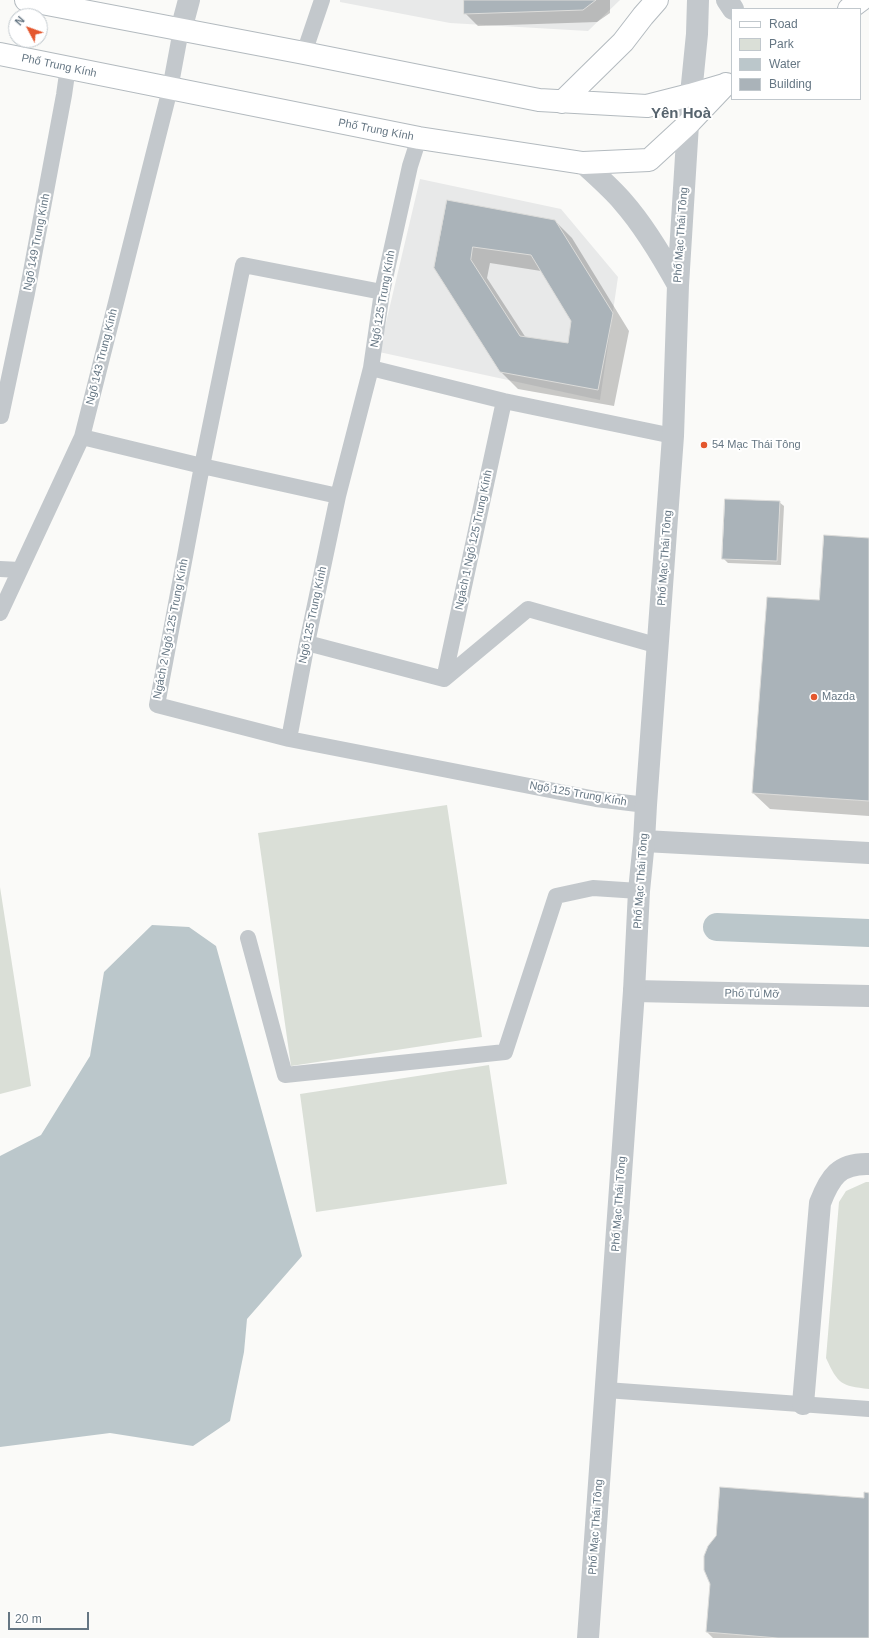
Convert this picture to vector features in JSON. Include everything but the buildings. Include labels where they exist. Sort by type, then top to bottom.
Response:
[{"type":"main road","name":"Phố Trung Kính","points":[[26,0],[61,4],[181,30],[539,100],[647,106],[729,83]]},
{"type":"main road","points":[[562,102],[623,42],[657,0]]},
{"type":"main road","points":[[850,8],[861,0]]},
{"type":"main road","name":"Phố Trung Kính","points":[[0,54],[419,138],[583,163],[649,160],[729,83]]},
{"type":"street","points":[[181,30],[189,0]]},
{"type":"street","name":"Phố Mạc Thái Tông","points":[[588,1638],[634,991],[638,891],[644,841],[673,436],[678,285],[690,95],[697,34],[698,0]]},
{"type":"street","points":[[583,163],[609,186],[632,213],[658,249],[678,285]]},
{"type":"street","points":[[644,841],[869,853]]},
{"type":"street","name":"Phố Tú Mỡ","points":[[634,991],[869,996]]},
{"type":"street","points":[[804,1404],[820,1203],[828,1184],[840,1170],[855,1164],[869,1164]]},
{"type":"lane","points":[[304,53],[322,0]]},
{"type":"lane","name":"Ngõ 143 Trung Kính","points":[[0,613],[82,437],[170,89],[181,30]]},
{"type":"lane","name":"Ngõ 149 Trung Kính","points":[[1,416],[27,293],[68,68]]},
{"type":"lane","name":"Ngõ 125 Trung Kính","points":[[419,138],[410,166],[382,292],[371,368],[338,496],[307,642],[289,738],[596,799],[646,805]]},
{"type":"lane","name":"Ngách 2 Ngõ 125 Trung Kính","points":[[289,738],[157,705],[202,466],[243,265],[382,292]]},
{"type":"lane","points":[[371,368],[504,402],[673,436]]},
{"type":"lane","name":"Ngách 1 Ngõ 125 Trung Kính","points":[[444,679],[504,402]]},
{"type":"lane","points":[[82,437],[202,466],[338,496]]},
{"type":"lane","points":[[0,569],[20,570]]},
{"type":"lane","points":[[307,642],[444,679],[528,609],[658,646]]},
{"type":"lane","points":[[248,938],[286,1075],[505,1052],[556,896],[593,888],[638,891]]},
{"type":"lane","points":[[606,1390],[869,1409]]},
{"type":"shaded area","points":[[340,0],[620,0],[588,31],[450,23],[340,2]]},
{"type":"shaded area","points":[[420,179],[561,209],[618,277],[600,400],[379,352]]},
{"type":"green space","points":[[447,805],[482,1037],[291,1066],[258,833]]},
{"type":"green space","points":[[0,887],[31,1086],[0,1094]]},
{"type":"green space","points":[[489,1065],[507,1184],[316,1212],[300,1094]]},
{"type":"green space","points":[[869,1182],[869,1389],[846,1385],[837,1378],[826,1358],[839,1202],[846,1191]]},
{"type":"water","points":[[152,925],[189,927],[216,946],[302,1256],[247,1319],[244,1352],[230,1421],[193,1446],[110,1433],[0,1447],[0,1156],[41,1135],[90,1056],[104,972]]},
{"type":"waterway","points":[[717,927],[869,933]]},
{"type":"place","name":"54 Mạc Thái Tông","points":[[704,445]]},
{"type":"place","name":"Mazda","points":[[814,697]]},
{"type":"district","name":"Yên Hoà","points":[[681,114]]}]
